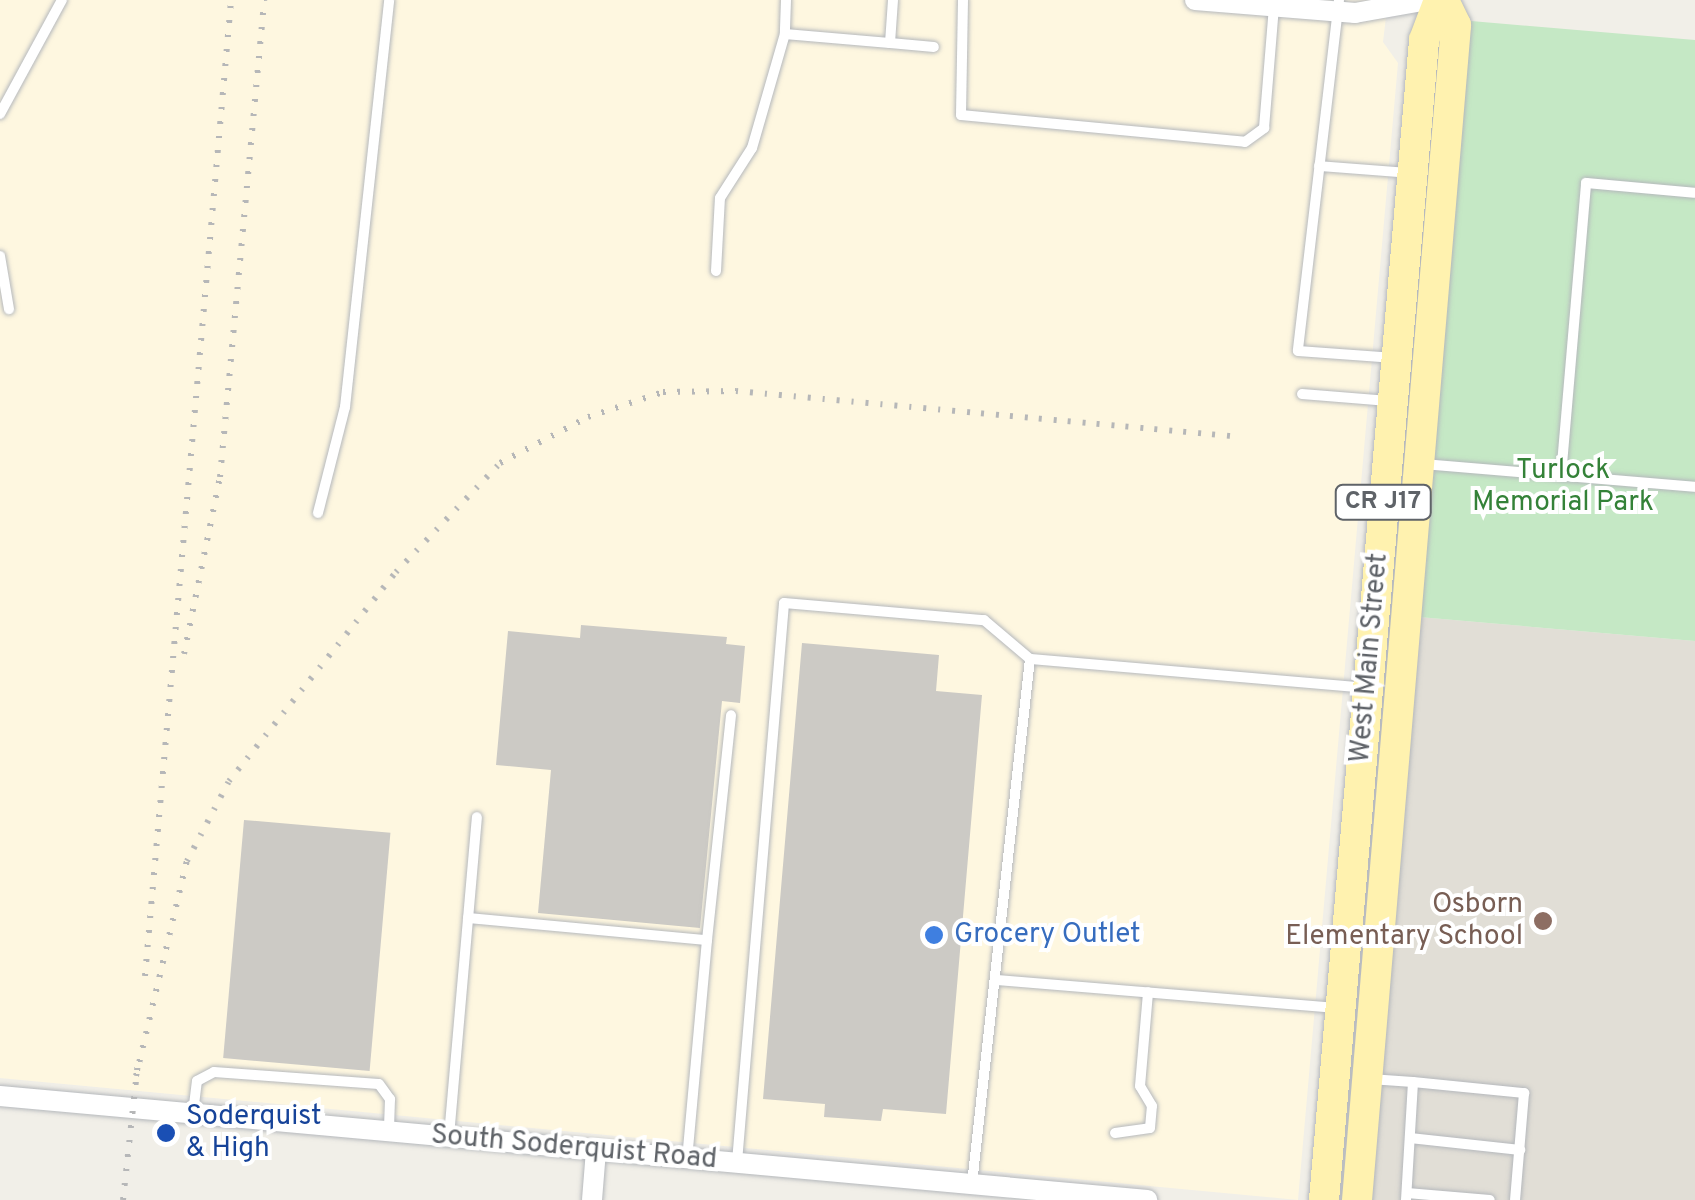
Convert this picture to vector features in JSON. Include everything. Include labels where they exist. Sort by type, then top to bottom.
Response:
[{"type":"main road","name":"West Main Street","points":[[1324,1200],[1426,22],[1442,0],[1456,25],[1357,1200]]},
{"type":"street","points":[[1195,0],[1337,6],[1427,0]]},
{"type":"street","name":"South Soderquist Road","points":[[0,1096],[1147,1200]]},
{"type":"street","points":[[592,1200],[596,1150]]},
{"type":"lane","points":[[0,114],[62,0]]},
{"type":"lane","points":[[318,512],[345,407],[389,0]]},
{"type":"lane","points":[[716,271],[720,198],[752,148],[785,34],[786,0]]},
{"type":"lane","points":[[890,43],[893,0]]},
{"type":"lane","points":[[962,0],[960,115],[1245,142],[1264,128],[1283,5]]},
{"type":"lane","points":[[1337,6],[1298,351],[1396,358]]},
{"type":"lane","points":[[785,34],[934,48]]},
{"type":"lane","points":[[1319,166],[1412,173]]},
{"type":"lane","points":[[1561,476],[1586,182],[1695,193]]},
{"type":"lane","points":[[0,256],[9,310]]},
{"type":"lane","points":[[1302,394],[1425,404]]},
{"type":"lane","points":[[1420,464],[1695,488]]},
{"type":"lane","points":[[737,1162],[784,603],[984,620],[1030,658],[1367,688]]},
{"type":"lane","points":[[972,1184],[1030,658]]},
{"type":"lane","points":[[687,1158],[731,715]]},
{"type":"lane","points":[[449,1136],[477,817]]},
{"type":"lane","points":[[468,918],[707,940]]},
{"type":"lane","points":[[996,980],[1339,1008]]},
{"type":"lane","points":[[1115,1134],[1150,1128],[1152,1106],[1140,1088],[1148,992]]},
{"type":"lane","points":[[192,1114],[198,1080],[214,1072],[379,1084],[390,1099],[388,1131]]},
{"type":"lane","points":[[1368,1078],[1524,1093],[1516,1200]]},
{"type":"lane","points":[[1414,1082],[1406,1196],[1490,1200]]},
{"type":"lane","points":[[1410,1138],[1520,1150]]},
{"type":"shaded area","points":[[0,0],[1388,0],[1383,42],[1398,63],[1298,1200],[0,1078]]},
{"type":"shaded area","name":"Osborn Elementary School","points":[[1419,617],[1695,641],[1695,1200],[1367,1200]]},
{"type":"green space","name":"Turlock Memorial Park","points":[[1471,21],[1695,40],[1695,641],[1419,617]]},
{"type":"building","points":[[581,625],[727,637],[726,644],[745,646],[740,703],[722,701],[700,928],[538,913],[551,770],[496,765],[508,631],[580,638]]},
{"type":"building","points":[[802,643],[939,655],[936,691],[982,695],[946,1114],[883,1109],[881,1121],[824,1117],[825,1104],[763,1099]]},
{"type":"building","points":[[244,820],[390,833],[370,1071],[223,1058]]},
{"type":"railway","points":[[145,976],[231,0]]},
{"type":"railway","points":[[184,654],[220,477],[264,0]]},
{"type":"railway","points":[[136,1076],[187,861],[229,781],[396,572],[500,463],[588,417],[663,392],[736,391],[1232,436]]},
{"type":"railway","points":[[123,1200],[138,1061]]},
{"type":"place","name":"Osborn Elementary School","points":[[1543,921]]},
{"type":"place","name":"Grocery Outlet","points":[[934,935]]},
{"type":"place","name":"Soderquist & High","points":[[166,1133]]}]
